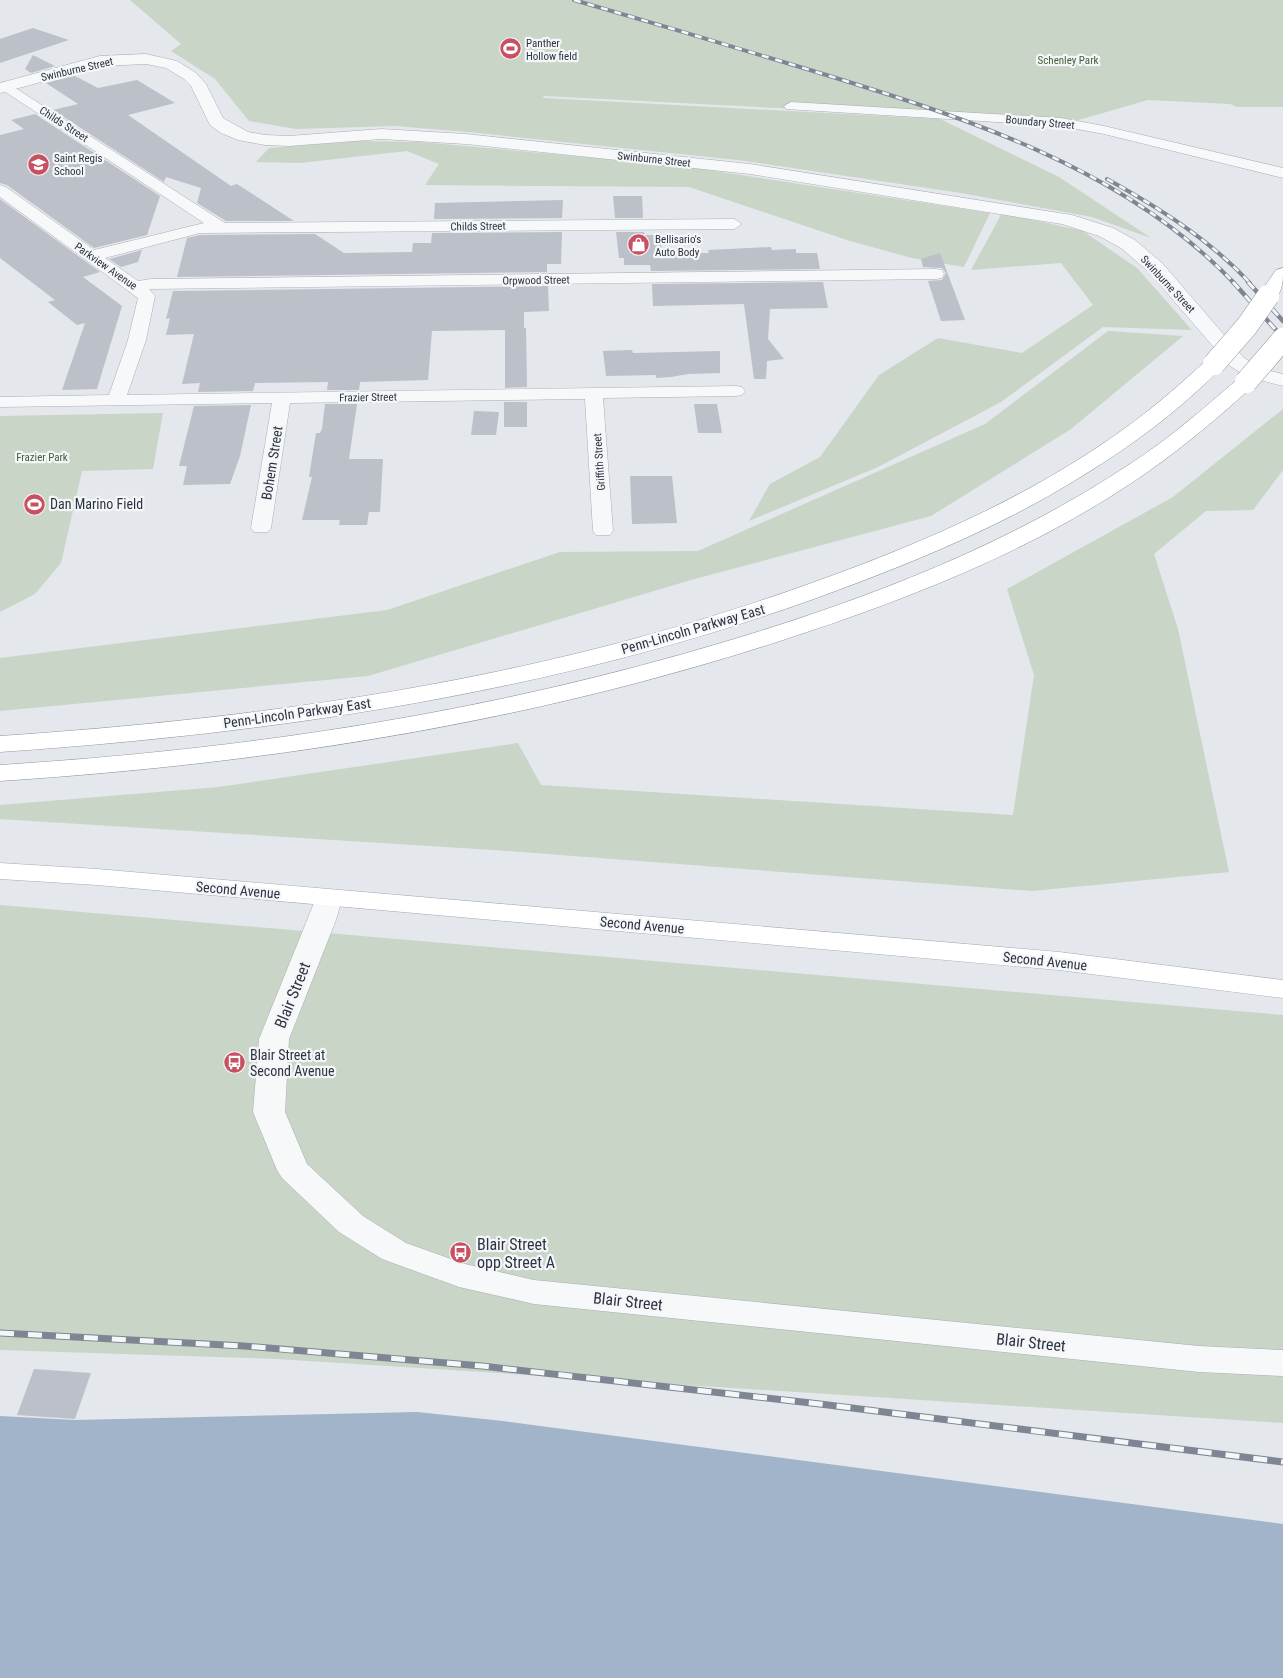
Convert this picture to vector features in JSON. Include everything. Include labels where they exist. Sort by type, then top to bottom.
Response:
[{"type":"main road","name":"Penn-Lincoln Parkway East","points":[[0,744],[179,729],[381,701],[593,657],[784,602],[889,563],[984,521],[1065,478],[1133,434],[1190,388],[1214,364],[1247,326],[1283,274]]},
{"type":"main road","name":"Penn-Lincoln Parkway East","points":[[0,773],[192,757],[337,738],[412,725],[624,679],[812,623],[921,582],[1018,538],[1102,492],[1172,446],[1246,382],[1283,339]]},
{"type":"main road","name":"Second Avenue","points":[[0,871],[97,877],[1059,961],[1283,989]]},
{"type":"street","name":"Swinburne Street","points":[[3,87],[100,61],[146,60],[171,64],[190,76],[198,84],[216,121],[227,129],[244,136],[265,140],[289,141],[381,134],[466,139],[750,169],[1065,219],[1106,232],[1128,244],[1165,278],[1237,362],[1255,373],[1283,380]]},
{"type":"street","name":"Childs Street","points":[[3,87],[222,228]]},
{"type":"street","name":"Boundary Street","points":[[791,106],[1061,122],[1104,130],[1283,173]]},
{"type":"street","name":"Parkview Avenue","points":[[0,190],[147,296],[137,340],[116,400]]},
{"type":"street","name":"Childs Street","points":[[92,256],[200,228],[734,224]]},
{"type":"street","name":"Orpwood Street","points":[[135,287],[151,284],[936,274]]},
{"type":"street","name":"Frazier Street","points":[[0,402],[736,391]]},
{"type":"street","name":"Griffith Street","points":[[594,393],[603,532]]},
{"type":"street","name":"Bohem Street","points":[[261,528],[282,398]]},
{"type":"street","name":"Blair Street","points":[[328,898],[322,920],[274,1039],[269,1112],[293,1170],[351,1224],[394,1251],[459,1275],[534,1292],[1189,1358],[1283,1363]]},
{"type":"green space","name":"Schenley Park","points":[[130,0],[1283,0],[1283,107],[1237,107],[1230,104],[1148,100],[1075,121],[982,113],[798,109],[543,96],[544,98],[940,119],[1059,177],[1151,238],[1092,217],[961,193],[738,160],[395,126],[296,129],[249,121],[215,79],[171,51],[181,44]]},
{"type":"green space","points":[[358,141],[420,142],[675,165],[990,213],[964,267],[912,258],[850,241],[689,187],[425,185],[439,164],[407,151],[300,163],[256,162],[269,148]]},
{"type":"green space","points":[[1002,213],[1083,231],[1137,268],[1192,330],[1103,327],[1001,402],[878,467],[749,521],[770,484],[820,457],[879,375],[938,338],[1022,353],[1093,305],[1061,263],[971,270]]},
{"type":"green space","points":[[1108,331],[1183,336],[1071,429],[931,516],[691,580],[368,676],[0,711],[0,658],[387,610],[560,552],[698,551],[985,424]]},
{"type":"green space","points":[[1283,409],[1283,470],[1253,510],[1206,511],[1154,554],[1178,629],[1229,872],[1032,891],[494,850],[0,819],[0,805],[219,787],[518,743],[541,785],[1013,815],[1034,675],[1007,589],[1173,497]]},
{"type":"green space","name":"Dan Marino Field","points":[[163,413],[153,469],[82,471],[61,563],[35,594],[0,612],[0,416]]},
{"type":"green space","points":[[0,905],[1283,1015],[1283,1423],[277,1359],[0,1350]]},
{"type":"water","points":[[417,1412],[503,1421],[1283,1524],[1283,1678],[0,1678],[0,1416],[75,1420]]},
{"type":"building","points":[[33,28],[69,40],[0,63],[0,39]]},
{"type":"building","points":[[33,55],[55,66],[31,73],[25,69]]},
{"type":"building","points":[[73,75],[98,88],[137,80],[175,103],[128,115],[231,186],[237,184],[294,221],[226,221],[197,203],[201,188],[166,177],[164,182],[53,110],[78,104],[46,83]]},
{"type":"building","points":[[35,114],[160,196],[147,235],[94,248],[7,185],[0,183],[0,135],[24,129],[11,120]]},
{"type":"building","points":[[613,196],[642,196],[643,218],[615,218]]},
{"type":"building","points":[[0,199],[100,272],[83,277],[122,306],[97,389],[62,390],[85,323],[77,325],[48,302],[55,300],[0,258]]},
{"type":"building","points":[[563,200],[562,218],[434,219],[435,203]]},
{"type":"building","points":[[562,232],[561,264],[547,264],[547,272],[177,277],[187,238],[200,235],[315,234],[344,253],[412,252],[413,243],[431,243],[432,233]]},
{"type":"building","points":[[616,232],[644,232],[644,235],[660,235],[662,253],[709,253],[708,250],[771,247],[772,250],[796,249],[796,253],[817,253],[820,269],[651,271],[650,265],[624,265],[624,258],[619,258]]},
{"type":"building","points":[[142,250],[138,262],[121,267],[109,259]]},
{"type":"building","points":[[940,253],[965,320],[941,321],[928,281],[942,280],[946,273],[942,268],[923,267],[921,259]]},
{"type":"building","points":[[823,282],[828,308],[770,309],[768,339],[784,359],[767,361],[766,379],[754,379],[744,304],[653,306],[652,284]]},
{"type":"building","points":[[548,286],[549,311],[524,312],[527,387],[505,388],[505,330],[432,331],[428,380],[360,382],[359,390],[327,390],[328,382],[255,383],[253,391],[198,392],[200,383],[182,384],[194,334],[166,335],[170,318],[166,319],[173,291]]},
{"type":"building","points":[[632,350],[633,353],[720,351],[720,373],[656,378],[656,375],[606,376],[603,351]]},
{"type":"building","points":[[504,402],[527,402],[527,427],[504,427]]},
{"type":"building","points":[[325,404],[357,404],[349,459],[383,459],[380,512],[369,512],[367,525],[339,525],[340,520],[302,520],[312,477],[309,477],[316,433],[320,433],[322,429]]},
{"type":"building","points":[[694,404],[717,404],[722,433],[698,433]]},
{"type":"building","points":[[251,405],[240,456],[230,484],[183,485],[187,466],[179,466],[194,406]]},
{"type":"building","points":[[474,411],[499,412],[496,435],[471,435]]},
{"type":"building","points":[[630,476],[672,476],[677,523],[632,524]]},
{"type":"building","points":[[34,1369],[91,1373],[75,1419],[17,1415]]},
{"type":"railway","points":[[574,0],[751,52],[924,106],[1037,150],[1091,176],[1142,207],[1190,242],[1233,282]]},
{"type":"railway","points":[[1107,179],[1183,225],[1218,252],[1250,283]]},
{"type":"railway","points":[[1233,282],[1283,338]]},
{"type":"railway","points":[[1248,282],[1283,321]]},
{"type":"railway","points":[[0,1333],[244,1346],[482,1366],[820,1404],[1283,1462]]},
{"type":"place","name":"Panther Hollow field","points":[[510,49]]},
{"type":"place","name":"Saint Regis School","points":[[38,164]]},
{"type":"place","name":"Bellisario's Auto Body","points":[[639,245]]},
{"type":"place","name":"Dan Marino Field","points":[[34,504]]},
{"type":"place","name":"Blair Street at Second Avenue","points":[[234,1063]]},
{"type":"place","name":"Blair Street opp Street A","points":[[461,1253]]},
{"type":"park label","name":"Frazier Park","points":[[42,457]]}]
